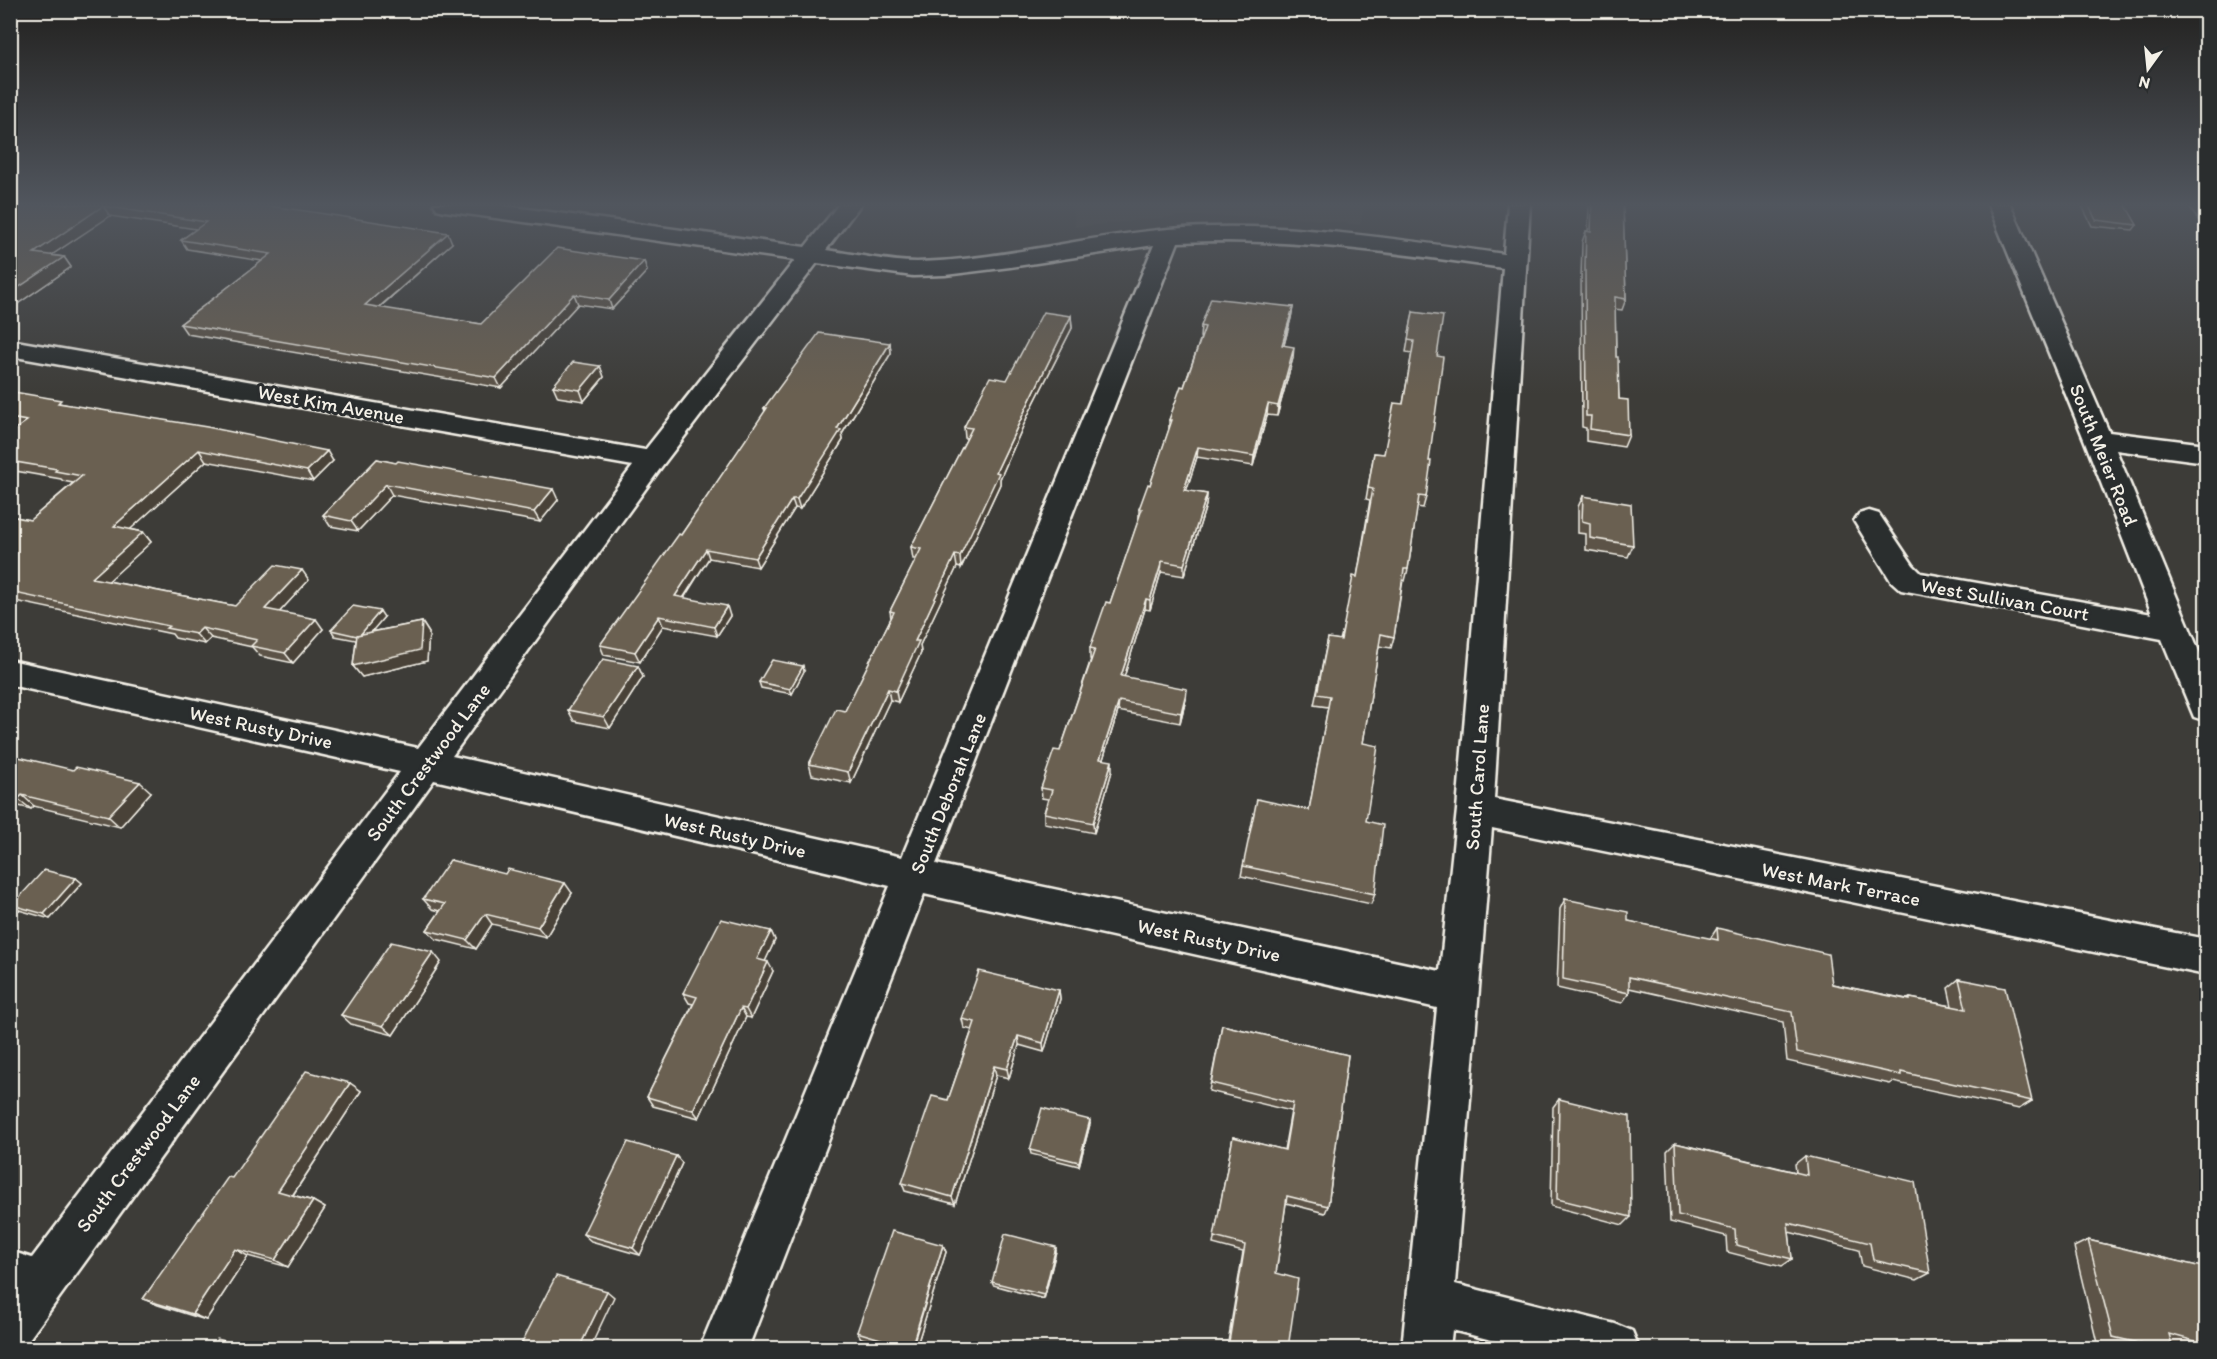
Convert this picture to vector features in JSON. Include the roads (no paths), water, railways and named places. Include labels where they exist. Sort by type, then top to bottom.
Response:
[{"type":"street","name":"South Crestwood Lane","points":[[10,1324],[26,1279],[426,764],[652,460],[802,267]]},
{"type":"street","points":[[913,267],[959,267]]},
{"type":"street","name":"South Deborah Lane","points":[[724,1348],[915,876],[1157,267]]},
{"type":"street","name":"South Carol Lane","points":[[1426,1348],[1475,810],[1513,267]]},
{"type":"street","name":"South Meier Road","points":[[2026,267],[2098,439],[2206,708]]},
{"type":"street","name":"West Kim Avenue","points":[[10,348],[652,460]]},
{"type":"street","points":[[2098,439],[2206,453]]},
{"type":"street","name":"West Sullivan Court","points":[[1869,521],[1902,573],[1912,582],[2173,629]]},
{"type":"street","name":"West Rusty Drive","points":[[10,672],[915,876],[1459,994]]},
{"type":"street","name":"West Mark Terrace","points":[[1475,810],[2206,957]]},
{"type":"street","points":[[1430,1301],[1616,1348]]}]
